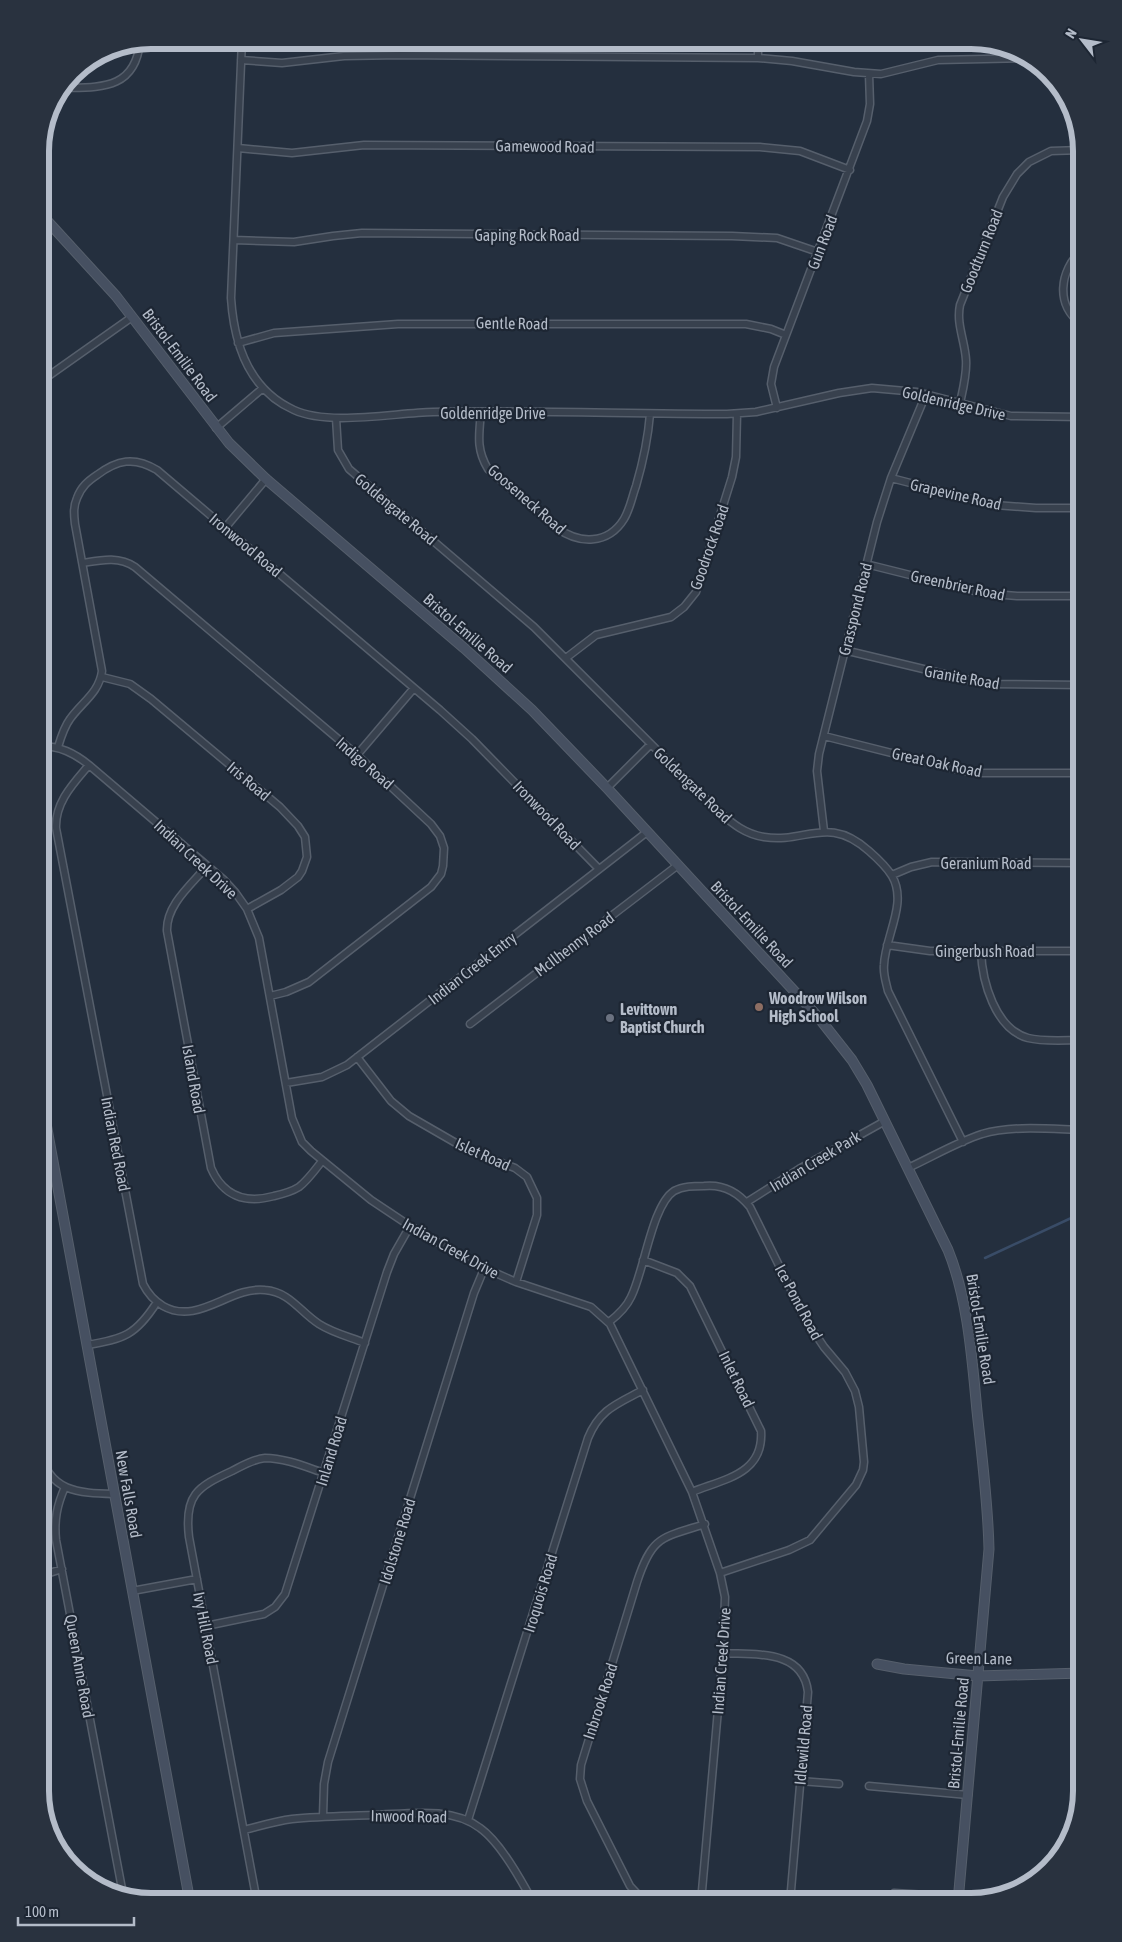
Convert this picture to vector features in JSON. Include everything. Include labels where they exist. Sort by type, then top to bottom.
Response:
[{"type":"street","name":"Goldenridge Drive","points":[[242,49],[232,319],[238,343],[251,373],[279,402],[294,410],[312,416],[336,418],[432,412],[738,414],[777,408],[839,393],[872,388],[926,394],[1011,416],[1073,417]]},
{"type":"street","points":[[758,49],[758,58]]},
{"type":"street","points":[[71,88],[99,88],[120,80],[127,75],[136,61],[138,50]]},
{"type":"street","points":[[241,60],[282,63],[344,56],[400,55],[758,58],[792,61],[869,74],[891,73],[938,60],[1014,58]]},
{"type":"street","name":"Gun Road","points":[[777,408],[772,388],[772,376],[850,170],[869,113],[869,74]]},
{"type":"street","name":"Gamewood Road","points":[[238,148],[292,153],[364,144],[760,147],[800,151],[850,170]]},
{"type":"street","name":"Goodturn Road","points":[[960,403],[964,385],[966,359],[959,321],[960,305],[1002,197],[1017,174],[1029,162],[1051,151],[1073,150]]},
{"type":"street","name":"Bristol-Emilie Road","points":[[49,223],[93,269],[216,428],[266,479],[509,688],[607,788],[836,1038],[867,1085],[956,1269],[961,1286],[972,1365],[988,1523],[986,1587],[960,1893]]},
{"type":"street","name":"Gaping Rock Road","points":[[234,240],[294,242],[362,233],[732,236],[777,238],[818,252]]},
{"type":"street","points":[[1073,261],[1066,277],[1063,294],[1066,306],[1073,317]]},
{"type":"street","points":[[49,376],[132,317]]},
{"type":"street","name":"Gentle Road","points":[[238,343],[266,334],[292,331],[398,324],[452,323],[746,324],[771,329],[786,336]]},
{"type":"street","points":[[216,428],[264,388]]},
{"type":"street","name":"Grasspond Road","points":[[824,831],[817,771],[844,650],[891,478],[926,394]]},
{"type":"street","name":"Gooseneck Road","points":[[481,412],[479,449],[488,469],[557,528],[569,535],[591,540],[605,537],[611,533],[625,517],[646,453],[650,414]]},
{"type":"street","name":"Goodrock Road","points":[[566,658],[596,635],[671,617],[684,607],[696,592],[732,477],[736,457],[738,414]]},
{"type":"street","name":"Goldengate Road","points":[[336,418],[338,450],[349,469],[514,609],[566,658],[718,812],[744,831],[771,838],[824,831],[850,837],[861,844],[882,863],[895,882],[897,899],[884,967],[888,991],[963,1142]]},
{"type":"street","name":"Ironwood Road","points":[[102,677],[102,665],[74,514],[77,497],[89,480],[115,463],[125,461],[137,462],[150,465],[414,688],[472,739],[600,869]]},
{"type":"street","name":"Grapevine Road","points":[[891,478],[995,505],[1073,508]]},
{"type":"street","points":[[225,528],[266,479]]},
{"type":"street","name":"Indigo Road","points":[[83,563],[114,560],[131,564],[356,755],[436,829],[444,848],[443,866],[441,874],[431,887],[309,982],[286,992],[270,996]]},
{"type":"street","name":"Greenbrier Road","points":[[866,564],[982,593],[1017,596],[1073,596]]},
{"type":"street","name":"Granite Road","points":[[844,650],[986,684],[1073,685]]},
{"type":"street","points":[[58,747],[69,720],[95,692],[102,677]]},
{"type":"street","name":"Iris Road","points":[[102,677],[130,684],[151,699],[280,807],[302,832],[307,857],[302,871],[290,883],[246,909]]},
{"type":"street","points":[[356,755],[414,688]]},
{"type":"street","name":"Great Oak Road","points":[[824,736],[970,772],[1073,774]]},
{"type":"street","points":[[607,788],[651,744]]},
{"type":"street","name":"Indian Creek Drive","points":[[49,746],[58,747],[77,756],[89,765],[230,886],[246,909],[259,938],[294,1124],[302,1142],[322,1161],[371,1200],[410,1226],[484,1269],[516,1282],[591,1307],[609,1322],[692,1492],[705,1524],[720,1573],[725,1597],[723,1653],[702,1893]]},
{"type":"street","name":"Indian Red Road","points":[[89,765],[64,797],[57,812],[56,828],[139,1273],[146,1291],[157,1302]]},
{"type":"street","name":"Indian Creek Entry","points":[[286,1083],[322,1077],[333,1073],[357,1058],[647,832]]},
{"type":"street","name":"Geranium Road","points":[[892,876],[911,867],[932,862],[1073,863]]},
{"type":"street","name":"McIlhenny Road","points":[[470,1024],[678,865]]},
{"type":"street","name":"Island Road","points":[[206,866],[174,904],[169,916],[167,931],[211,1168],[223,1188],[241,1198],[255,1200],[293,1190],[309,1177],[322,1161]]},
{"type":"street","name":"Gingerbush Road","points":[[888,945],[930,951],[1073,951]]},
{"type":"street","points":[[982,951],[984,980],[1001,1018],[1012,1030],[1025,1038],[1073,1040]]},
{"type":"street","name":"Islet Road","points":[[357,1058],[391,1101],[409,1116],[468,1150],[515,1168],[527,1177],[538,1203],[531,1236],[516,1282]]},
{"type":"street","name":"Indian Creek Park","points":[[747,1202],[806,1164],[885,1121]]},
{"type":"street","points":[[908,1168],[982,1134],[1009,1129],[1073,1130]]},
{"type":"street","name":"New Falls Road","points":[[49,1140],[188,1893]]},
{"type":"street","points":[[609,1322],[618,1315],[632,1296],[666,1198],[675,1191],[687,1187],[720,1186],[737,1194],[747,1202]]},
{"type":"street","name":"Ice Pond Road","points":[[720,1573],[789,1550],[810,1540],[856,1485],[864,1462],[859,1408],[852,1383],[806,1320],[747,1202]]},
{"type":"street","name":"Inland Road","points":[[206,1626],[264,1614],[281,1600],[288,1587],[387,1272],[394,1254],[410,1226]]},
{"type":"street","name":"Inlet Road","points":[[644,1260],[677,1273],[690,1286],[762,1431],[760,1450],[749,1467],[692,1492]]},
{"type":"street","name":"Idolstone Road","points":[[323,1816],[324,1784],[328,1762],[474,1293],[484,1269]]},
{"type":"street","points":[[87,1345],[111,1341],[136,1330],[157,1302],[173,1310],[194,1311],[248,1291],[266,1290],[288,1297],[311,1318],[327,1329],[365,1343]]},
{"type":"street","name":"Iroquois Road","points":[[468,1820],[588,1438],[594,1424],[606,1410],[643,1390]]},
{"type":"street","name":"Ivy Hill Road","points":[[255,1893],[187,1520],[190,1504],[202,1488],[214,1478],[245,1464],[264,1458],[289,1462],[324,1473]]},
{"type":"street","points":[[49,1474],[65,1487],[77,1492],[114,1494]]},
{"type":"street","name":"Queen Anne Road","points":[[65,1487],[57,1507],[55,1520],[56,1540],[122,1889]]},
{"type":"street","name":"Inbrook Road","points":[[637,1893],[630,1886],[587,1801],[580,1779],[581,1765],[637,1582],[647,1556],[662,1538],[705,1524]]},
{"type":"street","points":[[49,1573],[62,1569]]},
{"type":"street","points":[[132,1591],[197,1579]]},
{"type":"street","name":"Idlewild Road","points":[[723,1653],[783,1659],[796,1666],[802,1673],[808,1692],[791,1893]]},
{"type":"street","name":"Green Lane","points":[[877,1664],[904,1669],[978,1676],[1073,1673]]},
{"type":"street","points":[[800,1781],[839,1784]]},
{"type":"street","points":[[869,1786],[968,1794]]},
{"type":"street","name":"Inwood Road","points":[[244,1830],[292,1819],[323,1816],[427,1814],[468,1820],[480,1827],[496,1844],[527,1893]]},
{"type":"waterway","points":[[985,1258],[1073,1217]]},
{"type":"place","name":"Woodrow Wilson High School","points":[[759,1007]]},
{"type":"place","name":"Levittown Baptist Church","points":[[610,1018]]}]
